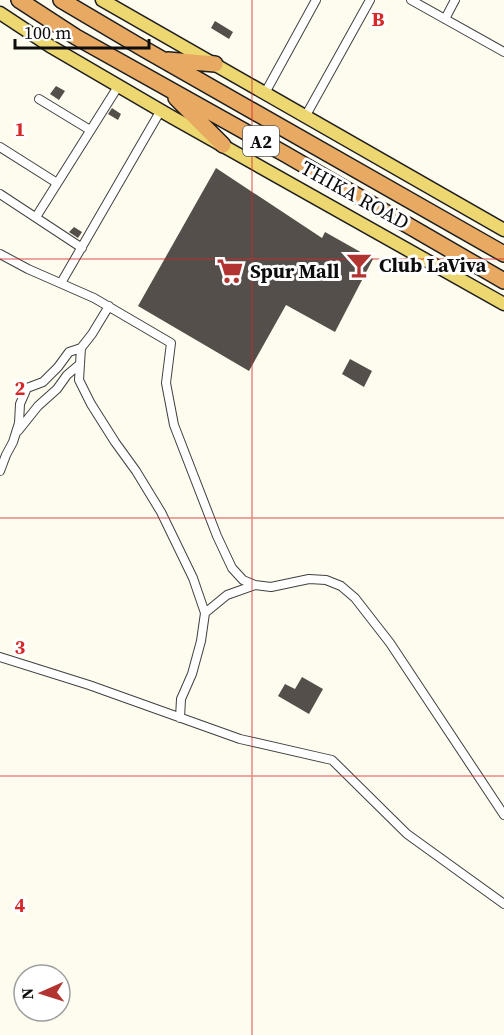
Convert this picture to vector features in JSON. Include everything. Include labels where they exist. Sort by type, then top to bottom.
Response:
[{"type":"highway","name":"THIKA ROAD","points":[[19,0],[76,37],[504,281]]},
{"type":"highway","name":"THIKA ROAD","points":[[61,0],[162,60],[504,254]]},
{"type":"highway","points":[[162,60],[215,64]]},
{"type":"highway","points":[[163,85],[222,145]]},
{"type":"main road","points":[[102,0],[504,230]]},
{"type":"main road","name":"THIKA ROAD","points":[[0,13],[50,46],[504,304]]},
{"type":"street","points":[[265,93],[316,0]]},
{"type":"street","points":[[305,117],[370,0]]},
{"type":"street","points":[[411,0],[504,52]]},
{"type":"street","points":[[445,19],[455,0]]},
{"type":"street","points":[[36,217],[119,85]]},
{"type":"street","points":[[39,99],[90,130]]},
{"type":"street","points":[[62,283],[161,110]]},
{"type":"street","points":[[0,147],[57,183]]},
{"type":"street","points":[[0,194],[82,248]]},
{"type":"street","points":[[0,254],[94,298],[171,343],[166,383],[174,425],[216,536],[232,568],[243,580],[255,585],[271,586],[309,579],[326,580],[341,586],[355,598],[390,642],[504,815]]},
{"type":"street","points":[[0,471],[16,435],[20,404],[27,388],[43,382],[69,352],[81,348],[109,306]]},
{"type":"street","points":[[81,348],[79,380],[91,404],[161,512],[193,578],[205,613],[201,641],[192,674],[181,699],[180,718]]},
{"type":"street","points":[[16,435],[38,406],[80,364]]},
{"type":"street","points":[[205,613],[226,595],[255,585]]},
{"type":"street","points":[[0,657],[89,685],[240,739],[332,760],[407,834],[504,904]]},
{"type":"building","points":[[215,21],[233,32],[229,39],[211,28]]},
{"type":"building","points":[[56,86],[65,91],[59,100],[50,94]]},
{"type":"building","points":[[112,108],[121,114],[118,120],[108,114]]},
{"type":"building","name":"Spur Mall","points":[[216,168],[322,238],[325,232],[373,259],[335,332],[286,305],[249,371],[138,306]]},
{"type":"building","points":[[74,227],[82,232],[78,238],[69,232]]},
{"type":"building","points":[[350,359],[372,371],[364,387],[342,374]]},
{"type":"building","points":[[302,677],[323,689],[309,714],[278,696],[285,684],[295,689]]},
{"type":"place","name":"Club LaViva","points":[[359,265]]},
{"type":"place","name":"Spur Mall","points":[[230,271]]}]
